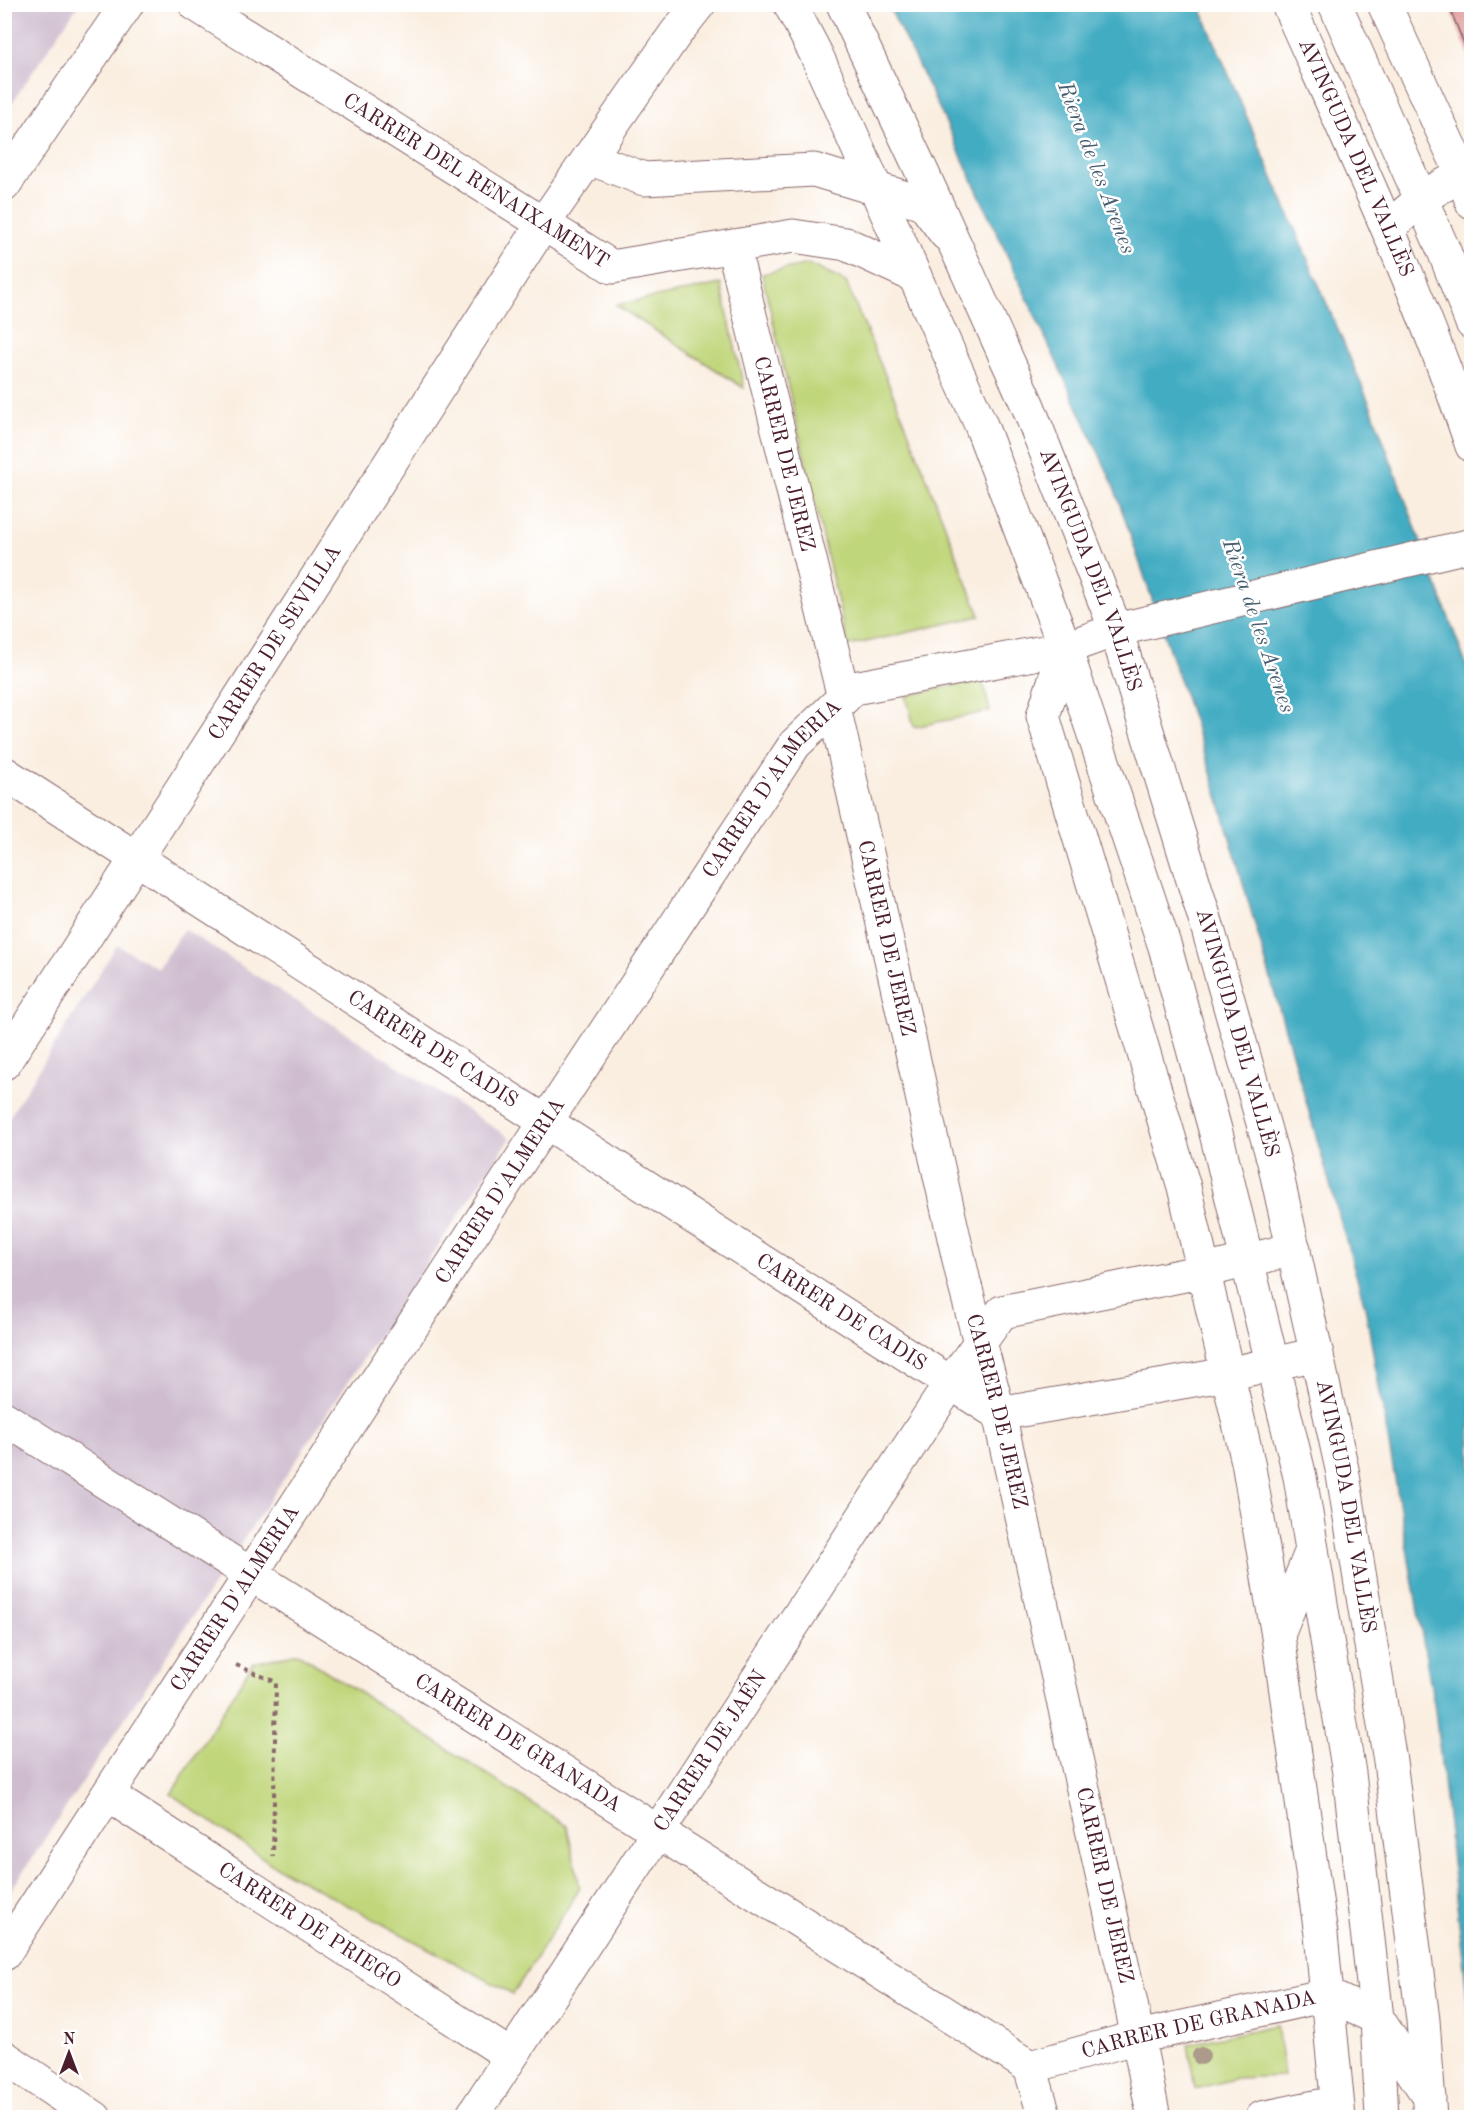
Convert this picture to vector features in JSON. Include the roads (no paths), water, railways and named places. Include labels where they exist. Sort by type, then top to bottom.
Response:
[{"type":"street","points":[[4,185],[127,4]]},
{"type":"street","name":"CARRER DEL RENAIXAMENT","points":[[195,4],[612,267],[793,236],[846,244],[915,276]]},
{"type":"street","points":[[543,224],[676,33],[699,4]]},
{"type":"street","name":"AVINGUDA DEL VALLÈS","points":[[790,4],[816,54],[981,425],[1065,648],[1165,947],[1227,1175],[1300,1477],[1349,1773],[1377,2018],[1382,2118]]},
{"type":"street","name":"AVINGUDA DEL VALLÈS","points":[[843,4],[1128,628],[1211,940],[1274,1162],[1342,1469],[1390,1761],[1423,2020],[1429,2107]]},
{"type":"street","name":"AVINGUDA DEL VALLÈS","points":[[1288,4],[1389,228],[1461,412],[1472,446]]},
{"type":"street","name":"AVINGUDA DEL VALLÈS","points":[[1335,4],[1444,251],[1472,323]]},
{"type":"street","points":[[1384,4],[1469,184],[1421,198],[1389,228]]},
{"type":"street","points":[[589,158],[644,180],[814,170],[923,204],[956,248]]},
{"type":"street","name":"CARRER DE SEVILLA","points":[[4,1063],[543,224]]},
{"type":"street","name":"CARRER DE JEREZ","points":[[733,246],[839,702],[979,1344],[999,1414],[1154,2118]]},
{"type":"street","name":"CARRER D'ALMERIA","points":[[4,1954],[545,1122],[795,744],[854,688],[1065,648],[1128,628],[1459,548]]},
{"type":"street","name":"AVINGUDA DEL VALLÈS","points":[[1065,648],[1043,716],[1174,1152],[1248,1462],[1278,1636],[1322,1935],[1339,2118]]},
{"type":"street","name":"CARRER DE CADIS","points":[[4,773],[999,1414]]},
{"type":"street","points":[[950,1383],[1002,1312],[1204,1271],[1294,1250]]},
{"type":"street","points":[[999,1414],[1228,1374],[1317,1354]]},
{"type":"street","name":"CARRER DE JAÉN","points":[[471,2118],[950,1383]]},
{"type":"street","name":"CARRER DE GRANADA","points":[[4,1418],[1030,2067],[1138,2037],[1327,1995],[1377,2018]]},
{"type":"street","name":"AVINGUDA DEL VALLÈS","points":[[1278,1636],[1312,1550]]},
{"type":"street","name":"CARRER DE PRIEGO","points":[[108,1795],[511,2056]]},
{"type":"street","points":[[1377,2018],[1429,2107]]},
{"type":"street","points":[[4,2057],[95,2118]]},
{"type":"street","points":[[1030,2067],[1045,2118]]},
{"type":"street","points":[[1262,2118],[1320,2106],[1329,2118]]},
{"type":"water","name":"Riera de les Arenes","points":[[888,5],[1199,5],[1371,407],[1471,678],[1471,2029],[1435,1710],[1365,1306],[1213,779],[1113,484],[940,110]]}]
